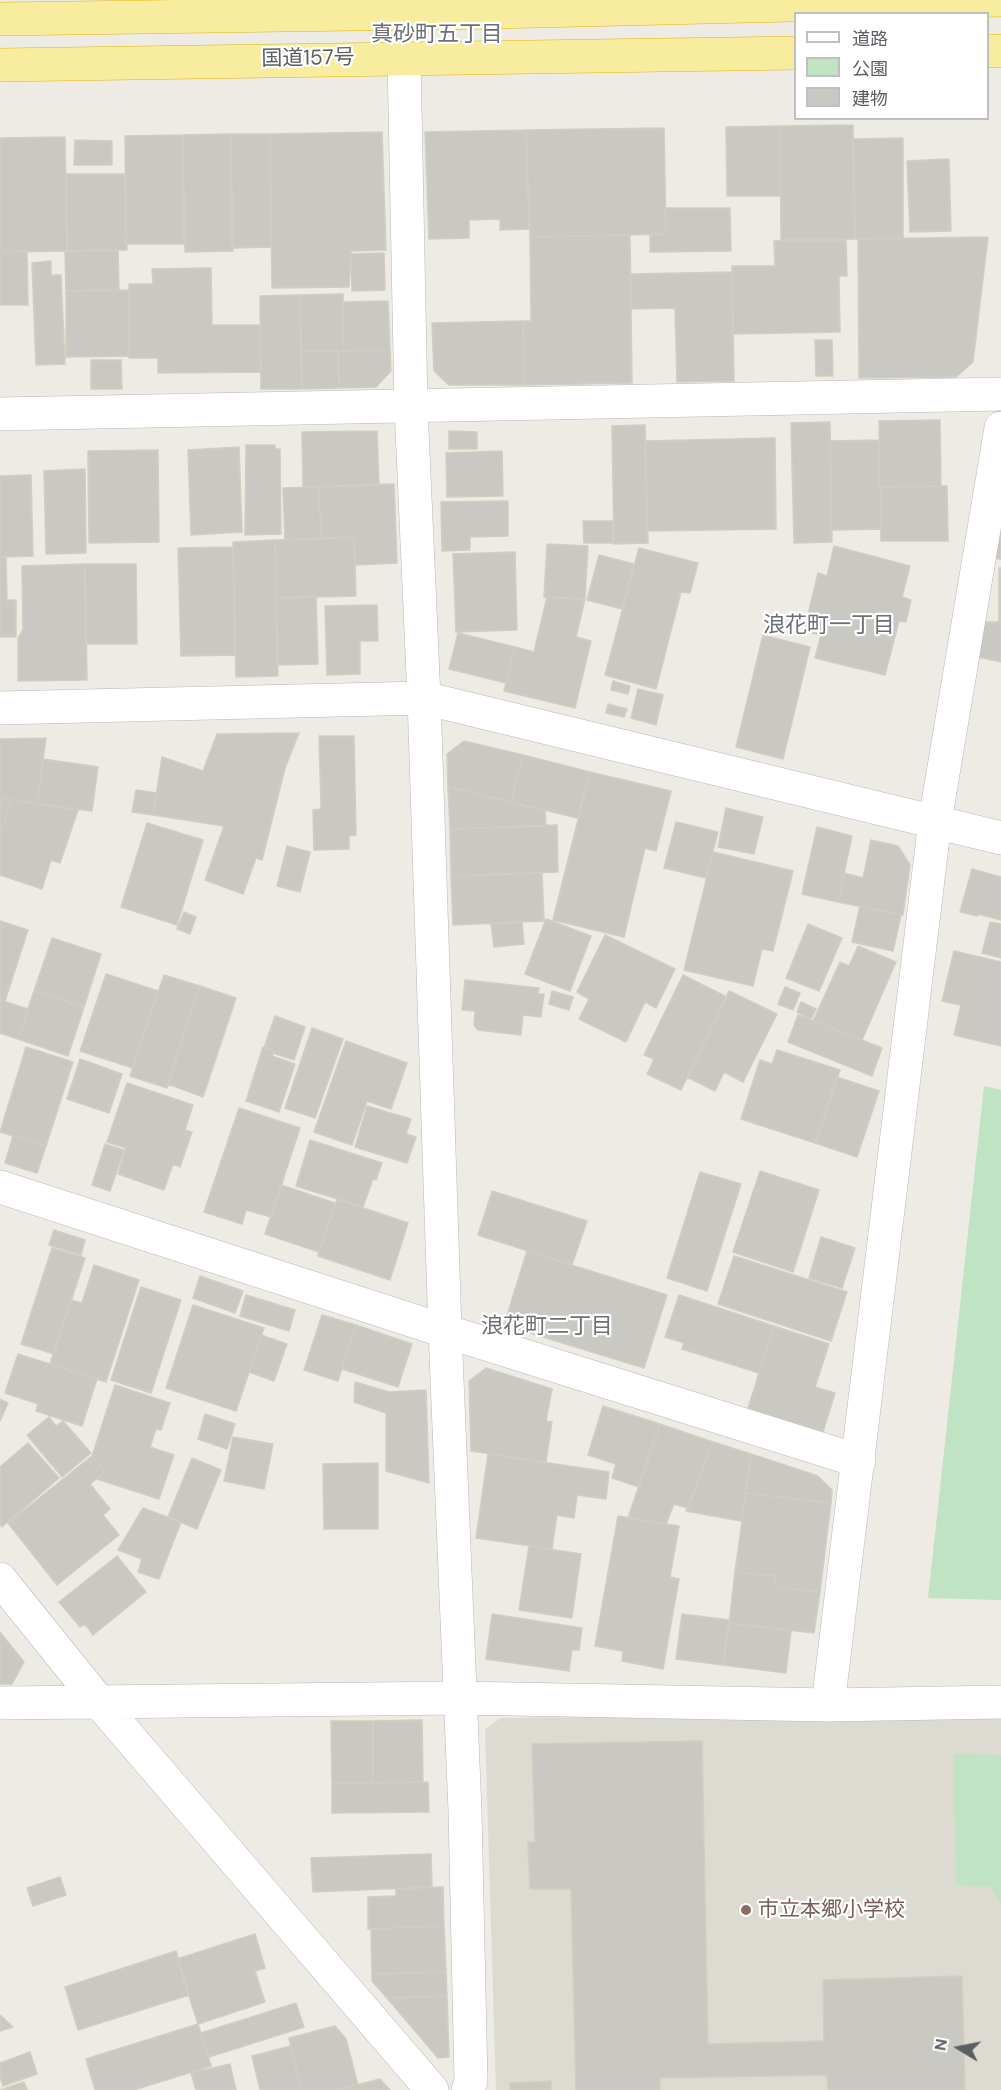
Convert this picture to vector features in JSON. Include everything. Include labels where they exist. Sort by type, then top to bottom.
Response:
[{"type":"highway","points":[[0,19],[495,6],[1001,0]]},
{"type":"highway","name":"国道157号","points":[[0,64],[794,53]]},
{"type":"street","points":[[404,57],[411,406],[424,698],[460,1698],[471,2081],[468,2090]]},
{"type":"street","points":[[0,414],[1001,394]]},
{"type":"street","points":[[828,1705],[935,821],[1001,428]]},
{"type":"street","points":[[0,708],[424,698],[1001,838]]},
{"type":"street","points":[[0,1187],[445,1331],[859,1461]]},
{"type":"street","points":[[0,1578],[99,1702],[432,2090]]},
{"type":"street","points":[[0,1703],[460,1698],[828,1705],[1001,1702]]},
{"type":"shaded area","name":"市立本郷小学校","points":[[1001,1713],[1001,2090],[496,2090],[485,1729],[501,1718]]},
{"type":"green space","points":[[984,1086],[1001,1090],[1001,1600],[928,1598]]},
{"type":"green space","points":[[953,1754],[1001,1755],[1001,1904],[991,1887],[956,1885]]},
{"type":"building","points":[[853,125],[855,239],[781,240],[780,126]]},
{"type":"building","points":[[780,126],[780,196],[727,196],[726,127]]},
{"type":"building","points":[[664,128],[666,234],[530,237],[526,130]]},
{"type":"building","points":[[526,130],[529,229],[500,230],[500,219],[469,220],[469,238],[429,239],[425,132]]},
{"type":"building","points":[[382,132],[386,250],[351,251],[349,287],[272,288],[270,134]]},
{"type":"building","points":[[231,134],[270,134],[271,247],[232,248]]},
{"type":"building","points":[[231,134],[233,251],[185,252],[183,135]]},
{"type":"building","points":[[183,135],[184,244],[126,244],[125,136]]},
{"type":"building","points":[[65,137],[67,251],[0,252],[0,138]]},
{"type":"building","points":[[903,138],[903,238],[855,239],[853,139]]},
{"type":"building","points":[[75,140],[112,141],[112,165],[74,165]]},
{"type":"building","points":[[949,159],[951,231],[910,232],[907,161]]},
{"type":"building","points":[[66,174],[125,174],[127,250],[67,251]]},
{"type":"building","points":[[665,208],[730,208],[731,251],[650,252],[650,235],[666,234]]},
{"type":"building","points":[[630,235],[632,383],[524,385],[523,321],[531,321],[530,237]]},
{"type":"building","points":[[988,237],[973,362],[956,377],[859,378],[858,239]]},
{"type":"building","points":[[846,240],[847,276],[839,276],[840,332],[733,334],[732,266],[775,266],[774,241]]},
{"type":"building","points":[[118,250],[119,290],[66,291],[65,251]]},
{"type":"building","points":[[27,251],[28,305],[0,305],[0,252]]},
{"type":"building","points":[[384,253],[385,290],[352,291],[351,254]]},
{"type":"building","points":[[51,261],[51,275],[61,275],[65,364],[36,365],[32,263]]},
{"type":"building","points":[[211,268],[212,325],[260,325],[261,372],[158,373],[158,358],[129,358],[129,284],[153,284],[152,269]]},
{"type":"building","points":[[732,272],[734,381],[677,382],[675,308],[631,309],[631,274]]},
{"type":"building","points":[[129,290],[129,356],[66,357],[66,291]]},
{"type":"building","points":[[343,294],[344,351],[301,352],[300,295]]},
{"type":"building","points":[[300,295],[302,389],[261,389],[260,296]]},
{"type":"building","points":[[388,301],[390,350],[344,351],[343,302]]},
{"type":"building","points":[[523,321],[524,385],[449,385],[434,371],[432,323]]},
{"type":"building","points":[[815,340],[832,340],[833,376],[816,376]]},
{"type":"building","points":[[390,350],[391,371],[376,387],[339,388],[338,351]]},
{"type":"building","points":[[338,351],[339,388],[302,389],[301,352]]},
{"type":"building","points":[[91,360],[121,360],[122,389],[91,389]]},
{"type":"building","points":[[940,420],[941,486],[880,487],[879,421]]},
{"type":"building","points":[[830,422],[832,542],[794,543],[791,423]]},
{"type":"building","points":[[645,425],[648,543],[614,544],[612,426]]},
{"type":"building","points":[[377,431],[379,485],[303,487],[302,432]]},
{"type":"building","points":[[449,431],[477,432],[477,449],[449,449]]},
{"type":"building","points":[[775,438],[776,529],[647,531],[645,441]]},
{"type":"building","points":[[879,440],[881,529],[832,530],[830,441]]},
{"type":"building","points":[[246,445],[275,445],[275,449],[280,449],[281,534],[245,535]]},
{"type":"building","points":[[239,447],[242,532],[191,535],[188,450]]},
{"type":"building","points":[[158,450],[159,542],[89,543],[88,451]]},
{"type":"building","points":[[502,451],[503,496],[447,497],[446,453]]},
{"type":"building","points":[[85,469],[86,553],[46,554],[44,471]]},
{"type":"building","points":[[31,475],[33,556],[0,557],[0,476]]},
{"type":"building","points":[[1001,481],[1001,559],[991,558]]},
{"type":"building","points":[[394,484],[397,563],[355,565],[354,537],[321,539],[319,487]]},
{"type":"building","points":[[947,486],[948,541],[881,541],[880,487]]},
{"type":"building","points":[[319,487],[321,539],[285,540],[283,488]]},
{"type":"building","points":[[508,501],[508,536],[470,537],[470,550],[442,551],[441,502]]},
{"type":"building","points":[[583,521],[613,521],[613,543],[584,543]]},
{"type":"building","points":[[354,537],[356,596],[276,598],[275,540]]},
{"type":"building","points":[[275,540],[278,676],[236,677],[233,542]]},
{"type":"building","points":[[547,544],[588,546],[585,599],[544,597]]},
{"type":"building","points":[[834,546],[910,566],[902,597],[911,600],[906,622],[899,621],[885,675],[815,658],[821,635],[804,631],[818,573],[827,576]]},
{"type":"building","points":[[233,547],[235,655],[181,656],[178,548]]},
{"type":"building","points":[[639,548],[698,563],[690,593],[681,592],[656,689],[605,675]]},
{"type":"building","points":[[515,552],[517,630],[456,632],[453,554]]},
{"type":"building","points":[[599,555],[634,564],[622,609],[587,600]]},
{"type":"building","points":[[0,557],[6,557],[7,600],[16,600],[16,637],[0,637]]},
{"type":"building","points":[[85,564],[136,564],[137,644],[86,644]]},
{"type":"building","points":[[85,564],[87,680],[18,681],[18,638],[23,629],[22,566]]},
{"type":"building","points":[[999,568],[1001,568],[1001,622],[999,622]]},
{"type":"building","points":[[316,596],[318,664],[277,665],[276,598]]},
{"type":"building","points":[[547,597],[585,599],[576,637],[591,641],[575,708],[504,691],[515,647],[534,652]]},
{"type":"building","points":[[377,605],[378,641],[360,641],[360,674],[327,675],[325,606]]},
{"type":"building","points":[[983,622],[1001,622],[1001,662],[979,657]]},
{"type":"building","points":[[458,633],[515,647],[506,683],[449,669]]},
{"type":"building","points":[[763,635],[810,647],[783,759],[736,747]]},
{"type":"building","points":[[613,681],[630,686],[628,694],[611,690]]},
{"type":"building","points":[[638,689],[663,695],[656,725],[631,718]]},
{"type":"building","points":[[608,704],[627,709],[624,717],[606,713]]},
{"type":"building","points":[[299,733],[285,768],[262,860],[256,858],[243,894],[205,880],[224,826],[153,815],[162,757],[203,771],[217,734]]},
{"type":"building","points":[[319,736],[354,736],[356,835],[349,836],[349,849],[314,850],[313,810],[321,809]]},
{"type":"building","points":[[46,738],[37,804],[0,798],[0,739]]},
{"type":"building","points":[[464,741],[523,755],[511,802],[448,787],[447,754]]},
{"type":"building","points":[[523,755],[590,772],[577,818],[511,802]]},
{"type":"building","points":[[43,759],[98,767],[92,811],[37,804]]},
{"type":"building","points":[[590,772],[671,791],[656,851],[645,848],[624,937],[553,920]]},
{"type":"building","points":[[448,787],[545,811],[546,826],[450,829]]},
{"type":"building","points":[[136,790],[157,793],[153,815],[132,812]]},
{"type":"building","points":[[0,798],[11,800],[0,833]]},
{"type":"building","points":[[11,800],[78,810],[60,863],[51,860],[42,889],[0,875],[0,833]]},
{"type":"building","points":[[726,808],[763,817],[754,854],[718,847]]},
{"type":"building","points":[[676,822],[718,832],[706,878],[664,868]]},
{"type":"building","points":[[147,823],[203,840],[177,925],[121,907]]},
{"type":"building","points":[[557,825],[558,872],[451,876],[450,829]]},
{"type":"building","points":[[817,827],[852,836],[838,902],[802,894]]},
{"type":"building","points":[[871,840],[898,846],[910,865],[903,915],[838,902],[844,873],[863,878]]},
{"type":"building","points":[[287,846],[310,852],[300,892],[277,886]]},
{"type":"building","points":[[713,852],[793,871],[773,951],[762,949],[753,986],[684,970]]},
{"type":"building","points":[[972,869],[1001,877],[1001,920],[960,912]]},
{"type":"building","points":[[542,873],[544,921],[453,925],[451,876]]},
{"type":"building","points":[[860,906],[901,915],[893,951],[852,942]]},
{"type":"building","points":[[184,912],[196,917],[190,934],[177,929]]},
{"type":"building","points":[[546,919],[591,936],[570,991],[525,974]]},
{"type":"building","points":[[0,921],[28,930],[5,1001],[0,1000]]},
{"type":"building","points":[[522,922],[524,944],[494,947],[491,924]]},
{"type":"building","points":[[990,922],[1001,924],[1001,958],[982,953]]},
{"type":"building","points":[[808,924],[842,938],[819,991],[786,978]]},
{"type":"building","points":[[605,935],[675,969],[656,1008],[645,1002],[626,1042],[579,1019],[589,999],[577,992]]},
{"type":"building","points":[[52,938],[101,954],[84,1007],[34,991]]},
{"type":"building","points":[[858,946],[896,962],[862,1040],[813,1021],[840,962],[849,966]]},
{"type":"building","points":[[954,951],[1001,962],[1001,1046],[954,1035],[961,1005],[942,1001]]},
{"type":"building","points":[[106,974],[158,991],[133,1068],[80,1051]]},
{"type":"building","points":[[164,975],[200,986],[167,1088],[130,1076]]},
{"type":"building","points":[[683,975],[727,997],[681,1090],[647,1074],[654,1059],[644,1055]]},
{"type":"building","points":[[465,980],[539,988],[538,994],[544,994],[541,1017],[523,1015],[521,1035],[478,1030],[474,1025],[475,1011],[462,1010]]},
{"type":"building","points":[[200,986],[236,998],[203,1097],[168,1084]]},
{"type":"building","points":[[785,987],[800,993],[793,1010],[778,1004]]},
{"type":"building","points":[[34,991],[84,1007],[68,1056],[18,1039]]},
{"type":"building","points":[[552,991],[573,997],[569,1010],[549,1004]]},
{"type":"building","points":[[729,991],[777,1014],[743,1082],[724,1072],[715,1091],[687,1077]]},
{"type":"building","points":[[0,1000],[28,1009],[18,1039],[0,1033]]},
{"type":"building","points":[[801,1002],[816,1009],[811,1019],[797,1012]]},
{"type":"building","points":[[798,1015],[882,1048],[872,1076],[788,1042]]},
{"type":"building","points":[[275,1016],[305,1027],[294,1060],[264,1048]]},
{"type":"building","points":[[312,1028],[343,1039],[315,1118],[285,1108]]},
{"type":"building","points":[[346,1041],[407,1063],[391,1109],[367,1101],[352,1145],[314,1132]]},
{"type":"building","points":[[26,1047],[73,1062],[46,1146],[0,1132]]},
{"type":"building","points":[[263,1047],[274,1051],[272,1056],[295,1064],[279,1112],[246,1101]]},
{"type":"building","points":[[777,1050],[840,1070],[815,1143],[741,1119],[760,1060],[772,1064]]},
{"type":"building","points":[[80,1059],[122,1074],[109,1113],[67,1099]]},
{"type":"building","points":[[837,1077],[879,1091],[857,1157],[815,1143]]},
{"type":"building","points":[[127,1083],[193,1105],[185,1130],[192,1132],[180,1167],[173,1164],[164,1190],[118,1174],[126,1148],[107,1142]]},
{"type":"building","points":[[367,1106],[411,1119],[406,1134],[416,1137],[407,1163],[355,1147]]},
{"type":"building","points":[[239,1108],[300,1128],[271,1217],[246,1210],[242,1224],[204,1212]]},
{"type":"building","points":[[13,1136],[46,1146],[37,1173],[5,1163]]},
{"type":"building","points":[[310,1140],[382,1163],[376,1180],[373,1179],[363,1207],[296,1186]]},
{"type":"building","points":[[105,1144],[124,1150],[110,1191],[92,1185]]},
{"type":"building","points":[[760,1171],[819,1190],[793,1272],[733,1252]]},
{"type":"building","points":[[700,1172],[741,1184],[707,1291],[667,1278]]},
{"type":"building","points":[[281,1185],[335,1203],[319,1252],[265,1234]]},
{"type":"building","points":[[492,1191],[587,1221],[572,1265],[478,1235]]},
{"type":"building","points":[[337,1199],[408,1223],[390,1280],[318,1256]]},
{"type":"building","points":[[54,1230],[85,1240],[81,1255],[49,1245]]},
{"type":"building","points":[[821,1237],[855,1248],[842,1288],[809,1278]]},
{"type":"building","points":[[52,1248],[85,1258],[54,1354],[21,1344]]},
{"type":"building","points":[[527,1251],[667,1295],[644,1368],[504,1325]]},
{"type":"building","points":[[734,1256],[847,1292],[831,1341],[718,1304]]},
{"type":"building","points":[[94,1265],[139,1280],[106,1382],[50,1364],[71,1300],[82,1303]]},
{"type":"building","points":[[200,1276],[243,1291],[235,1313],[193,1298]]},
{"type":"building","points":[[141,1287],[181,1300],[151,1393],[111,1380]]},
{"type":"building","points":[[246,1295],[295,1310],[289,1331],[240,1316]]},
{"type":"building","points":[[679,1295],[774,1326],[759,1373],[682,1349],[684,1343],[665,1337]]},
{"type":"building","points":[[193,1305],[264,1328],[236,1411],[166,1388]]},
{"type":"building","points":[[322,1315],[356,1325],[338,1381],[304,1370]]},
{"type":"building","points":[[356,1325],[412,1344],[398,1387],[342,1369]]},
{"type":"building","points":[[774,1326],[829,1344],[815,1387],[835,1393],[823,1432],[748,1408]]},
{"type":"building","points":[[261,1335],[287,1344],[274,1381],[249,1372]]},
{"type":"building","points":[[18,1354],[97,1379],[82,1426],[36,1411],[38,1404],[5,1393]]},
{"type":"building","points":[[486,1368],[552,1389],[546,1421],[552,1422],[546,1462],[471,1451],[469,1381]]},
{"type":"building","points":[[355,1382],[389,1392],[426,1390],[429,1483],[386,1471],[386,1413],[354,1402]]},
{"type":"building","points":[[115,1385],[170,1403],[161,1430],[156,1429],[150,1447],[174,1455],[159,1499],[97,1479],[105,1472],[92,1456]]},
{"type":"building","points":[[0,1399],[8,1403],[0,1421]]},
{"type":"building","points":[[603,1406],[660,1424],[639,1487],[612,1478],[616,1464],[588,1455]]},
{"type":"building","points":[[205,1414],[235,1424],[227,1449],[198,1439]]},
{"type":"building","points":[[49,1417],[56,1426],[63,1421],[91,1453],[62,1477],[27,1435]]},
{"type":"building","points":[[660,1424],[713,1442],[688,1508],[674,1504],[666,1524],[628,1518]]},
{"type":"building","points":[[233,1437],[273,1444],[264,1489],[224,1481]]},
{"type":"building","points":[[713,1442],[751,1454],[741,1521],[686,1511]]},
{"type":"building","points":[[28,1443],[59,1478],[2,1527],[0,1524],[0,1467]]},
{"type":"building","points":[[488,1454],[609,1472],[606,1499],[577,1495],[574,1518],[557,1515],[552,1549],[476,1538]]},
{"type":"building","points":[[751,1454],[818,1476],[832,1490],[831,1503],[746,1493]]},
{"type":"building","points":[[92,1456],[105,1472],[90,1484],[110,1509],[103,1515],[119,1535],[57,1585],[8,1523]]},
{"type":"building","points":[[192,1458],[221,1470],[197,1529],[168,1517]]},
{"type":"building","points":[[378,1463],[378,1529],[324,1529],[323,1464]]},
{"type":"building","points":[[746,1493],[831,1503],[820,1592],[775,1587],[776,1576],[735,1572]]},
{"type":"building","points":[[143,1508],[181,1522],[159,1579],[138,1572],[142,1559],[118,1550]]},
{"type":"building","points":[[618,1516],[679,1526],[670,1577],[679,1579],[663,1669],[622,1661],[623,1651],[595,1646]]},
{"type":"building","points":[[529,1546],[581,1554],[572,1618],[519,1610]]},
{"type":"building","points":[[117,1556],[146,1592],[93,1635],[85,1624],[80,1627],[59,1602]]},
{"type":"building","points":[[735,1572],[776,1576],[775,1587],[820,1592],[814,1633],[729,1623]]},
{"type":"building","points":[[492,1614],[582,1628],[579,1650],[572,1650],[569,1671],[486,1659]]},
{"type":"building","points":[[682,1614],[729,1620],[723,1665],[676,1659]]},
{"type":"building","points":[[729,1623],[791,1631],[786,1673],[723,1665]]},
{"type":"building","points":[[0,1632],[24,1662],[12,1684],[0,1684]]},
{"type":"building","points":[[422,1720],[423,1782],[373,1783],[373,1721]]},
{"type":"building","points":[[331,1721],[373,1721],[373,1783],[332,1783]]},
{"type":"building","points":[[702,1741],[708,2044],[824,2041],[823,1980],[962,1976],[965,2090],[828,2090],[827,2075],[660,2078],[660,2090],[576,2090],[571,1889],[530,1889],[528,1842],[535,1842],[532,1744]]},
{"type":"building","points":[[428,1782],[429,1812],[332,1813],[332,1783]]},
{"type":"building","points":[[431,1854],[432,1887],[313,1892],[311,1858]]},
{"type":"building","points":[[60,1877],[66,1895],[33,1906],[27,1888]]},
{"type":"building","points":[[443,1887],[444,1926],[368,1929],[368,1897],[396,1896],[396,1889]]},
{"type":"building","points":[[444,1926],[446,1972],[372,1974],[371,1929]]},
{"type":"building","points":[[255,1934],[265,1968],[255,1971],[265,2002],[198,2024],[177,1959]]},
{"type":"building","points":[[176,1951],[189,1995],[78,2030],[65,1987]]},
{"type":"building","points":[[446,1972],[447,1996],[387,1998],[372,1981],[372,1974]]},
{"type":"building","points":[[447,1996],[449,2057],[438,2058],[387,1998]]},
{"type":"building","points":[[296,2003],[304,2027],[209,2057],[201,2033]]},
{"type":"building","points":[[0,2015],[13,2027],[0,2031]]},
{"type":"building","points":[[198,2024],[211,2066],[134,2090],[95,2090],[86,2059]]},
{"type":"building","points":[[335,2026],[346,2039],[358,2085],[337,2090],[301,2090],[289,2038]]},
{"type":"building","points":[[291,2046],[301,2090],[260,2090],[252,2056]]},
{"type":"building","points":[[30,2052],[37,2074],[3,2086],[0,2077],[0,2063]]},
{"type":"building","points":[[230,2064],[236,2090],[196,2090],[191,2073]]},
{"type":"building","points":[[380,2079],[390,2090],[337,2090]]},
{"type":"building","points":[[551,2081],[551,2090],[510,2090],[510,2083]]},
{"type":"building","points":[[24,2082],[27,2090],[0,2090]]},
{"type":"place","name":"市立本郷小学校","points":[[746,1910]]},
{"type":"district","name":"真砂町五丁目","points":[[437,35]]},
{"type":"district","name":"浪花町一丁目","points":[[829,626]]},
{"type":"district","name":"浪花町二丁目","points":[[547,1327]]}]
